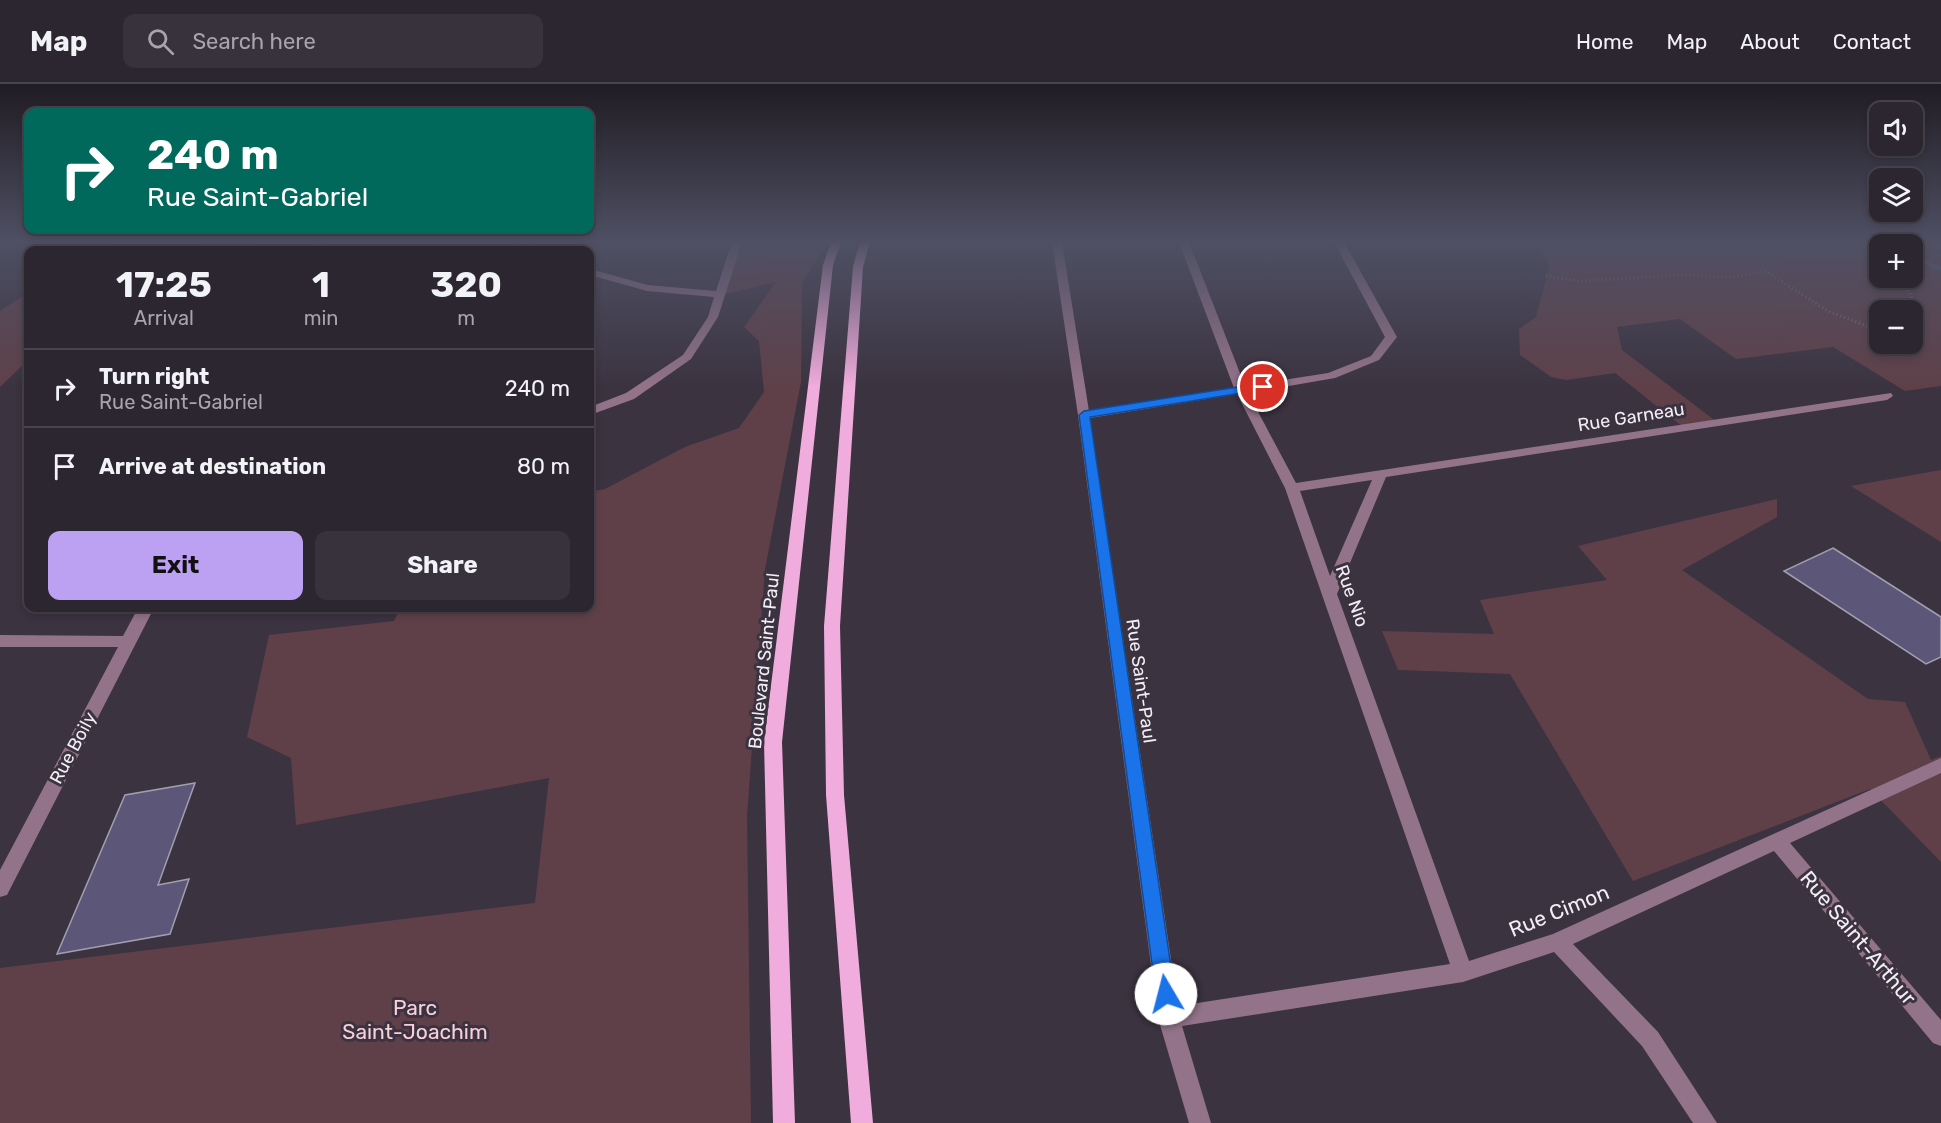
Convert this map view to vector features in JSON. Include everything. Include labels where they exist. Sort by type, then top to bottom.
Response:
[{"type":"main road","name":"Boulevard Saint-Paul","points":[[784,1123],[773,742],[825,290]]},
{"type":"main road","points":[[856,290],[832,626],[835,795],[862,1123]]},
{"type":"street","points":[[673,290],[721,295]]},
{"type":"street","points":[[594,410],[630,396],[687,357],[712,317],[722,290]]},
{"type":"street","name":"Rue Saint-Paul","points":[[1065,290],[1169,1018],[1200,1123]]},
{"type":"street","name":"Rue Nio","points":[[1203,290],[1241,390],[1292,488],[1463,972]]},
{"type":"street","points":[[1084,415],[1331,376],[1375,358],[1391,337],[1366,290]]},
{"type":"street","name":"Rue Garneau","points":[[1292,488],[1887,396]]},
{"type":"street","points":[[1330,593],[1381,474]]},
{"type":"street","name":"Rue Boily","points":[[0,889],[144,612]]},
{"type":"street","points":[[0,641],[128,642]]},
{"type":"street","name":"Rue Cimon","points":[[1169,1018],[1463,972],[1557,942],[1941,765]]},
{"type":"street","name":"Rue Saint-Arthur","points":[[1776,840],[1941,1036]]},
{"type":"street","points":[[1557,942],[1650,1040],[1706,1123]]},
{"type":"path","points":[[1795,290],[1828,311],[1869,327]]},
{"type":"green space","points":[[722,290],[740,290],[721,295]]},
{"type":"green space","name":"Parc Saint-Joachim","points":[[770,290],[802,290],[801,382],[765,569],[747,816],[751,1123],[0,1123],[0,968],[535,903],[549,778],[296,825],[291,758],[247,737],[269,635],[394,621],[398,612],[594,612],[594,491],[605,489],[685,447],[739,428],[764,392],[759,341],[744,327]]},
{"type":"green space","points":[[1543,290],[1941,290],[1941,386],[1905,391],[1833,347],[1736,359],[1680,319],[1617,327],[1622,350],[1717,422],[1683,427],[1615,373],[1566,380],[1551,377],[1520,355],[1519,329],[1536,317]]},
{"type":"green space","points":[[24,296],[24,364],[0,387],[0,311]]},
{"type":"green space","points":[[1941,470],[1941,542],[1851,486]]},
{"type":"green space","points":[[1777,499],[1777,517],[1682,570],[1868,699],[1905,702],[1931,760],[1941,756],[1941,862],[1870,789],[1633,881],[1510,674],[1398,670],[1382,631],[1494,634],[1480,600],[1607,580],[1578,546]]},
{"type":"building","points":[[1833,548],[1941,617],[1941,657],[1926,664],[1784,571]]},
{"type":"building","points":[[195,783],[158,885],[189,879],[170,934],[57,954],[125,795]]},
{"type":"route","points":[[1166,994],[1084,415],[1263,387]]}]
